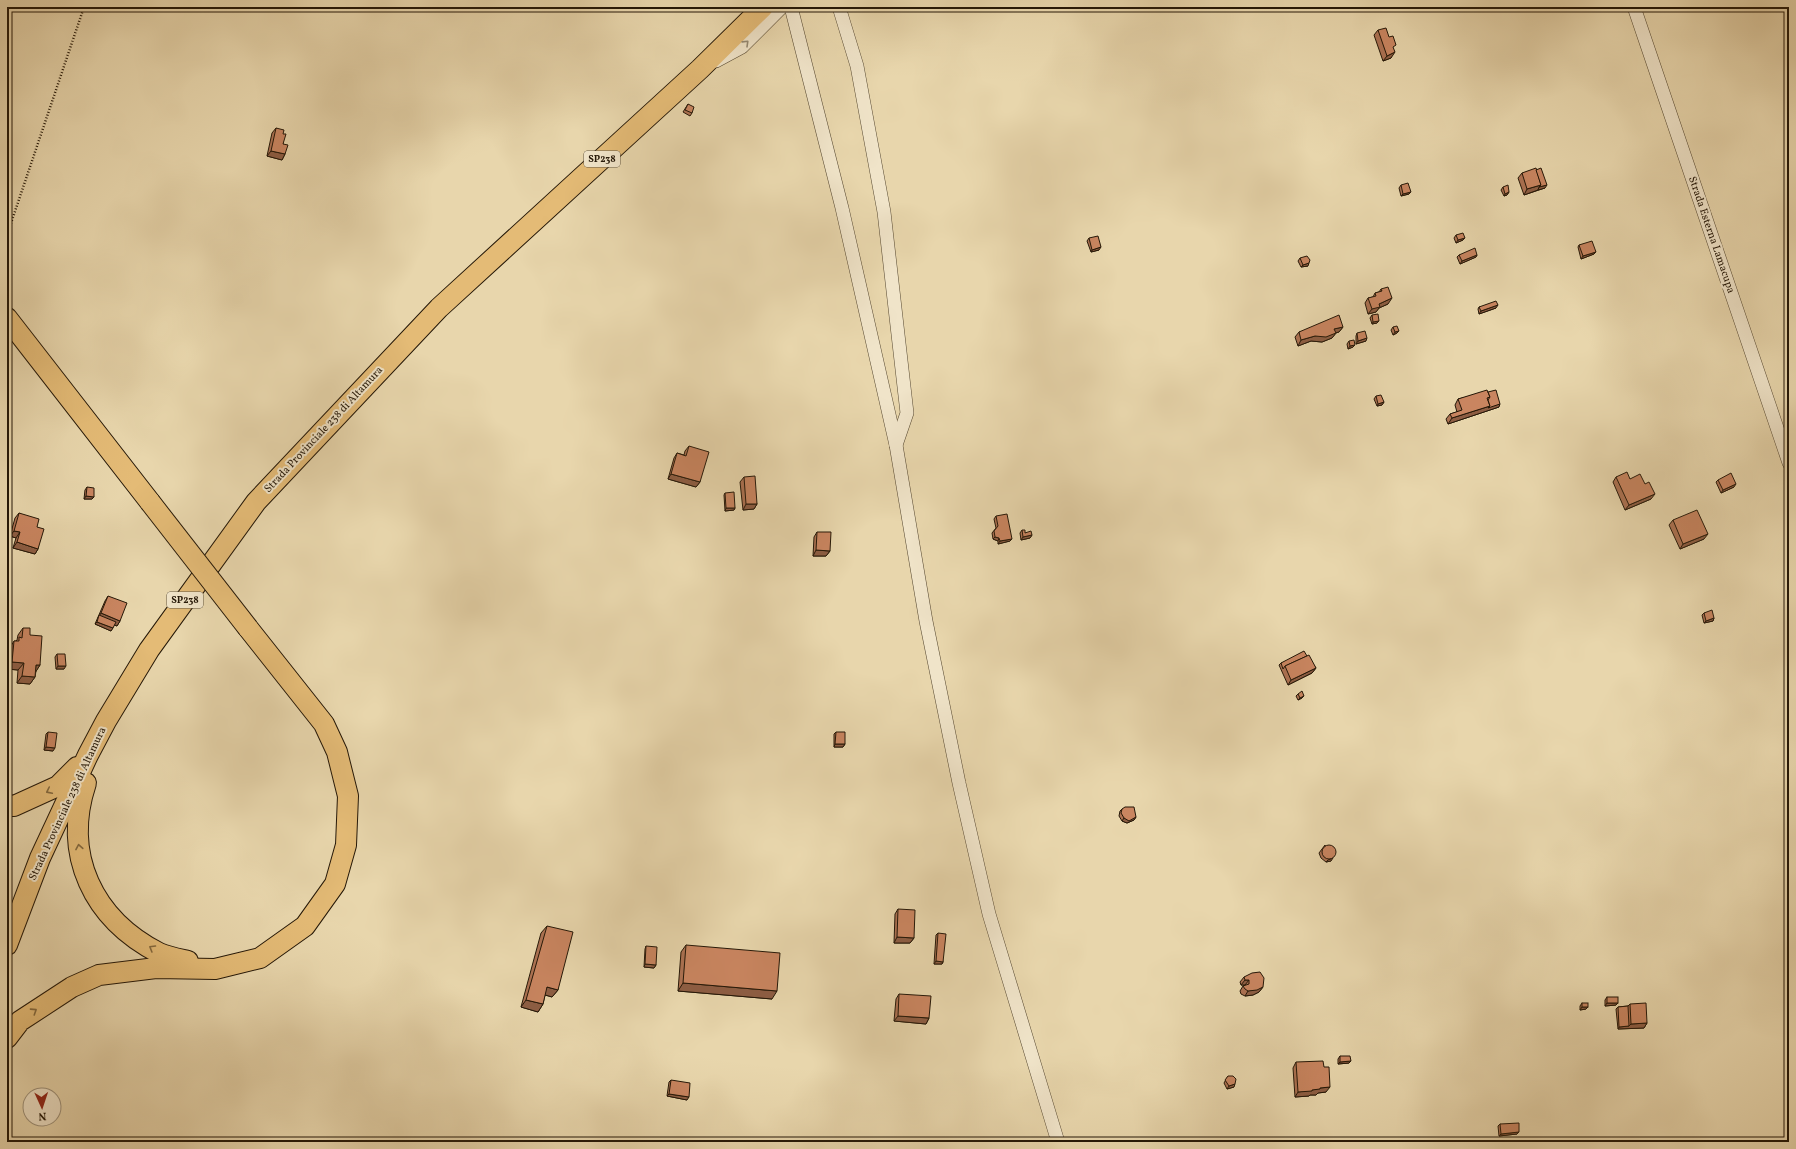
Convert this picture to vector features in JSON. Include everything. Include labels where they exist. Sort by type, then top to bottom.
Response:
[{"type":"main road","name":"Strada Provinciale 238 di Altamura","points":[[7,945],[40,858],[88,755],[106,721],[149,650],[256,502],[439,308],[700,69],[763,7]]},
{"type":"main road","points":[[7,318],[324,724],[337,752],[348,796],[346,845],[335,884],[305,926],[260,958],[215,969],[156,968],[99,975],[72,987],[20,1021],[7,1038]]},
{"type":"main road","points":[[7,341],[20,346],[41,360]]},
{"type":"main road","points":[[106,721],[79,804],[78,843],[86,877],[103,909],[132,936],[160,953],[215,969]]},
{"type":"main road","points":[[7,805],[14,806],[58,786],[88,755]]},
{"type":"street","points":[[700,69],[742,47],[782,7]]},
{"type":"street","points":[[791,7],[842,208],[896,446],[928,629],[959,783],[989,914],[1058,1142]]},
{"type":"street","points":[[831,7],[841,13],[858,73],[884,212],[907,413],[896,446]]},
{"type":"street","name":"Strada Esterna Lamacupa","points":[[1634,7],[1789,462]]},
{"type":"path","points":[[7,236],[84,7]]},
{"type":"building","points":[[1386,28],[1389,37],[1393,36],[1396,45],[1393,47],[1395,52],[1387,56],[1378,30]]},
{"type":"building","points":[[688,104],[694,107],[692,113],[685,110]]},
{"type":"building","points":[[276,128],[284,130],[283,134],[286,134],[283,144],[288,145],[285,154],[271,151]]},
{"type":"building","points":[[1536,168],[1541,185],[1527,189],[1522,173]]},
{"type":"building","points":[[1541,168],[1547,185],[1539,187],[1541,185],[1536,170]]},
{"type":"building","points":[[1408,183],[1411,192],[1403,194],[1401,185]]},
{"type":"building","points":[[1508,185],[1509,192],[1505,194],[1503,187]]},
{"type":"building","points":[[1463,233],[1465,238],[1458,240],[1456,235]]},
{"type":"building","points":[[1098,236],[1101,247],[1092,250],[1089,238]]},
{"type":"building","points":[[1592,241],[1596,252],[1583,256],[1579,245]]},
{"type":"building","points":[[1475,248],[1477,255],[1462,261],[1459,255]]},
{"type":"building","points":[[1307,256],[1310,260],[1309,263],[1303,265],[1300,258]]},
{"type":"building","points":[[1388,287],[1392,298],[1379,304],[1380,307],[1372,309],[1368,298],[1376,296],[1375,293]]},
{"type":"building","points":[[1496,301],[1498,305],[1481,311],[1479,307]]},
{"type":"building","points":[[1378,314],[1379,321],[1373,322],[1372,315]]},
{"type":"building","points":[[1339,315],[1343,327],[1334,329],[1336,333],[1326,337],[1315,336],[1301,340],[1299,332]]},
{"type":"building","points":[[1397,326],[1399,331],[1395,332],[1393,327]]},
{"type":"building","points":[[1365,331],[1367,338],[1358,341],[1357,333]]},
{"type":"building","points":[[1354,340],[1355,345],[1350,346],[1349,341]]},
{"type":"building","points":[[1487,390],[1490,397],[1487,398],[1490,406],[1452,418],[1450,414],[1462,410],[1458,399]]},
{"type":"building","points":[[1496,390],[1500,404],[1488,408],[1490,406],[1488,400],[1490,397],[1488,392]]},
{"type":"building","points":[[1381,395],[1384,402],[1378,404],[1376,396]]},
{"type":"building","points":[[689,446],[709,452],[700,482],[671,474],[677,453],[686,456]]},
{"type":"building","points":[[1627,472],[1630,479],[1640,474],[1645,484],[1649,482],[1655,494],[1629,505],[1616,477]]},
{"type":"building","points":[[1731,473],[1736,484],[1723,490],[1718,480]]},
{"type":"building","points":[[755,476],[757,504],[746,504],[744,477]]},
{"type":"building","points":[[87,487],[94,488],[94,497],[86,496]]},
{"type":"building","points":[[734,492],[735,508],[726,508],[725,493]]},
{"type":"building","points":[[1697,510],[1708,534],[1683,544],[1673,520]]},
{"type":"building","points":[[19,513],[39,519],[37,527],[44,529],[38,549],[17,542],[20,532],[14,531]]},
{"type":"building","points":[[1007,514],[1012,539],[1000,541],[999,538],[995,537],[994,531],[998,526],[996,516]]},
{"type":"building","points":[[1022,530],[1025,530],[1025,533],[1031,531],[1032,535],[1023,537]]},
{"type":"building","points":[[817,532],[831,532],[830,551],[816,550]]},
{"type":"building","points":[[108,596],[127,603],[120,621],[101,613]]},
{"type":"building","points":[[1712,610],[1714,618],[1706,621],[1704,613]]},
{"type":"building","points":[[99,615],[116,622],[113,628],[97,622]]},
{"type":"building","points":[[23,628],[30,628],[30,635],[42,636],[40,665],[36,665],[35,677],[22,676],[24,663],[12,662],[14,641],[19,641],[19,637],[22,638]]},
{"type":"building","points":[[1304,651],[1307,656],[1285,666],[1283,669],[1281,663]]},
{"type":"building","points":[[57,654],[65,654],[66,666],[58,666]]},
{"type":"building","points":[[1309,655],[1316,668],[1291,680],[1285,666]]},
{"type":"building","points":[[1302,691],[1304,696],[1300,698],[1298,694]]},
{"type":"building","points":[[48,732],[57,733],[55,748],[46,747]]},
{"type":"building","points":[[836,732],[845,732],[845,744],[835,744]]},
{"type":"building","points":[[1125,807],[1134,807],[1136,817],[1129,821],[1124,818],[1121,813],[1122,809]]},
{"type":"building","points":[[1326,845],[1332,845],[1336,849],[1336,855],[1332,859],[1326,859],[1322,855],[1322,849]]},
{"type":"building","points":[[898,909],[915,910],[914,938],[897,937]]},
{"type":"building","points":[[547,926],[573,932],[558,990],[547,987],[543,1004],[526,1000]]},
{"type":"building","points":[[938,933],[946,934],[943,962],[936,961]]},
{"type":"building","points":[[686,945],[780,953],[777,991],[683,983]]},
{"type":"building","points":[[646,946],[657,947],[656,965],[645,964]]},
{"type":"building","points":[[1260,972],[1264,978],[1263,987],[1257,990],[1248,991],[1245,989],[1243,986],[1249,984],[1249,980],[1245,980],[1244,977],[1252,973]]},
{"type":"building","points":[[899,994],[931,996],[929,1018],[898,1016]]},
{"type":"building","points":[[1607,997],[1618,997],[1618,1003],[1607,1003]]},
{"type":"building","points":[[1582,1003],[1588,1003],[1588,1007],[1582,1007]]},
{"type":"building","points":[[1646,1003],[1647,1023],[1631,1024],[1630,1004]]},
{"type":"building","points":[[1628,1006],[1629,1026],[1619,1027],[1618,1007]]},
{"type":"building","points":[[1340,1056],[1350,1056],[1351,1061],[1340,1062]]},
{"type":"building","points":[[1323,1061],[1324,1067],[1329,1067],[1330,1087],[1298,1092],[1296,1062]]},
{"type":"building","points":[[1228,1076],[1233,1076],[1236,1079],[1235,1084],[1229,1086],[1225,1080]]},
{"type":"building","points":[[671,1080],[690,1083],[689,1097],[669,1094]]},
{"type":"building","points":[[1519,1123],[1519,1132],[1501,1134],[1500,1124]]}]
